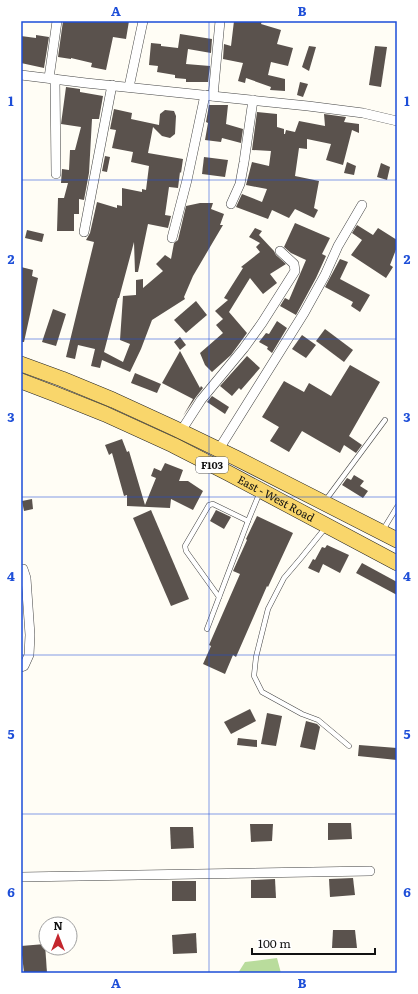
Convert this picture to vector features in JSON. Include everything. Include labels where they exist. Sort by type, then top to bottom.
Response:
[{"type":"main road","name":"East - West Road","points":[[21,364],[113,400],[181,431],[397,540]]},
{"type":"main road","name":"East - West Road","points":[[21,381],[125,423],[173,445],[261,490],[397,563]]},
{"type":"street","points":[[56,174],[52,79],[57,21]]},
{"type":"street","points":[[128,87],[143,21]]},
{"type":"street","points":[[172,238],[209,96],[220,21]]},
{"type":"street","points":[[21,75],[308,106],[396,118]]},
{"type":"street","points":[[84,232],[112,85]]},
{"type":"street","points":[[232,204],[240,184],[252,100]]},
{"type":"street","points":[[219,450],[304,313],[325,275],[338,246],[362,204]]},
{"type":"street","points":[[181,431],[201,400],[244,348],[262,323],[294,271],[294,264],[280,251]]},
{"type":"street","points":[[21,568],[23,569],[26,578],[30,635],[29,656],[24,666],[21,667]]},
{"type":"street","points":[[21,877],[370,871]]},
{"type":"lane","points":[[324,502],[385,420]]},
{"type":"lane","points":[[207,629],[261,490]]},
{"type":"lane","points":[[219,597],[186,551],[185,546],[209,505],[213,504],[248,521]]},
{"type":"lane","points":[[383,532],[397,507]]},
{"type":"lane","points":[[327,525],[284,578],[268,609],[256,658],[254,676],[262,692],[302,714],[318,720],[349,746]]},
{"type":"green space","points":[[277,958],[281,973],[238,973],[245,962]]},
{"type":"building","points":[[63,21],[129,21],[126,39],[113,37],[106,70],[91,67],[92,63],[71,58],[58,57]]},
{"type":"building","points":[[234,21],[262,21],[261,24],[281,30],[277,44],[293,48],[288,66],[271,62],[268,75],[285,79],[285,91],[270,90],[271,87],[246,78],[245,83],[238,81],[243,63],[223,59],[224,44],[231,46]]},
{"type":"building","points":[[180,34],[212,39],[211,53],[188,49],[186,64],[210,66],[208,82],[186,82],[186,79],[175,78],[175,75],[157,72],[158,66],[149,65],[151,43],[178,48]]},
{"type":"building","points":[[36,35],[49,37],[44,68],[21,63],[21,36],[36,38]]},
{"type":"building","points":[[309,46],[316,47],[309,71],[302,67]]},
{"type":"building","points":[[375,46],[387,47],[381,87],[369,85]]},
{"type":"building","points":[[300,82],[308,84],[303,97],[297,95]]},
{"type":"building","points":[[66,87],[80,89],[80,92],[103,96],[99,119],[92,119],[89,173],[84,200],[79,199],[79,214],[74,214],[74,231],[57,231],[58,198],[64,198],[68,183],[61,183],[62,169],[69,170],[70,150],[75,150],[81,127],[61,124]]},
{"type":"building","points":[[209,105],[228,105],[226,124],[243,129],[241,143],[222,138],[221,142],[205,140]]},
{"type":"building","points":[[114,109],[132,113],[131,119],[159,125],[160,114],[165,110],[174,111],[176,116],[175,134],[170,138],[162,136],[153,127],[148,153],[183,159],[178,188],[169,187],[165,215],[171,216],[168,228],[148,224],[138,272],[135,272],[134,242],[104,352],[123,362],[130,344],[120,340],[123,296],[136,295],[136,280],[143,279],[143,288],[163,271],[156,264],[165,255],[171,259],[174,243],[178,240],[186,206],[200,203],[213,203],[211,209],[224,214],[220,225],[223,225],[193,276],[184,297],[185,299],[152,320],[130,372],[102,360],[100,368],[91,366],[95,349],[78,345],[75,359],[66,357],[94,242],[86,240],[90,233],[97,202],[117,208],[117,205],[122,206],[122,188],[142,192],[142,189],[146,190],[149,166],[131,162],[133,152],[112,148],[116,130],[110,129]]},
{"type":"building","points":[[257,112],[277,114],[277,127],[284,129],[284,134],[286,130],[295,132],[299,121],[325,126],[324,114],[346,117],[344,122],[359,124],[359,133],[352,130],[343,165],[326,160],[331,144],[307,139],[307,149],[299,148],[295,176],[319,181],[314,208],[318,210],[314,218],[295,209],[289,218],[272,210],[268,219],[236,207],[242,194],[262,202],[267,189],[246,185],[252,162],[269,166],[271,151],[252,150]]},
{"type":"building","points":[[105,156],[110,157],[107,172],[102,171]]},
{"type":"building","points":[[204,157],[228,160],[225,177],[202,174]]},
{"type":"building","points":[[347,162],[356,166],[354,175],[344,173]]},
{"type":"building","points":[[381,163],[390,167],[387,180],[377,177]]},
{"type":"building","points":[[295,223],[330,238],[322,254],[326,256],[296,315],[280,306],[285,298],[289,300],[306,260],[291,253],[284,247]]},
{"type":"building","points":[[357,225],[373,235],[378,228],[397,240],[397,247],[390,265],[393,267],[386,278],[351,255],[362,240],[352,233]]},
{"type":"building","points":[[255,228],[262,231],[259,235],[286,264],[270,274],[277,283],[263,294],[250,278],[229,312],[247,333],[231,355],[212,372],[205,365],[200,353],[223,333],[216,325],[223,319],[215,311],[228,300],[224,298],[243,268],[241,267],[260,252],[256,247],[260,243],[249,237]]},
{"type":"building","points":[[27,230],[44,234],[42,242],[25,238]]},
{"type":"building","points":[[340,259],[348,262],[340,279],[370,295],[360,312],[351,306],[353,302],[325,287]]},
{"type":"building","points":[[21,267],[33,270],[32,276],[38,278],[24,342],[21,342]]},
{"type":"building","points":[[196,301],[207,315],[186,333],[174,320]]},
{"type":"building","points":[[53,309],[66,314],[56,346],[42,342]]},
{"type":"building","points":[[277,321],[287,328],[272,353],[267,349],[268,347],[259,342],[266,333],[269,334]]},
{"type":"building","points":[[325,329],[353,350],[344,362],[316,341]]},
{"type":"building","points":[[302,335],[316,345],[306,358],[292,349]]},
{"type":"building","points":[[180,337],[186,345],[180,350],[174,342]]},
{"type":"building","points":[[180,351],[200,388],[201,386],[203,388],[183,416],[193,399],[162,383]]},
{"type":"building","points":[[247,356],[260,368],[241,390],[239,388],[232,396],[220,386]]},
{"type":"building","points":[[350,365],[380,382],[349,436],[362,445],[356,453],[344,445],[340,453],[302,431],[289,452],[270,441],[279,427],[262,417],[284,381],[304,392],[309,383],[331,396]]},
{"type":"building","points":[[135,373],[161,384],[157,393],[131,383]]},
{"type":"building","points":[[212,396],[229,407],[225,414],[207,402]]},
{"type":"building","points":[[122,439],[127,452],[129,451],[145,505],[156,478],[151,476],[154,468],[161,471],[165,463],[183,470],[179,481],[188,481],[203,491],[193,510],[171,499],[170,508],[127,506],[127,495],[124,496],[112,453],[109,455],[105,445]]},
{"type":"building","points":[[354,475],[364,481],[360,486],[368,491],[363,498],[342,485],[347,478],[351,480]]},
{"type":"building","points":[[32,499],[33,509],[24,511],[22,501]]},
{"type":"building","points":[[151,510],[189,599],[171,606],[133,518]]},
{"type":"building","points":[[216,510],[231,517],[224,529],[210,521]]},
{"type":"building","points":[[257,516],[293,533],[268,587],[267,586],[236,657],[233,655],[225,674],[203,664],[211,646],[209,645],[240,574],[233,571]]},
{"type":"building","points":[[327,545],[349,555],[340,573],[323,564],[319,573],[308,568],[313,559],[315,560],[322,547],[325,548]]},
{"type":"building","points":[[362,563],[397,582],[397,595],[356,573]]},
{"type":"building","points":[[250,709],[256,721],[231,734],[224,722]]},
{"type":"building","points":[[267,713],[282,716],[276,746],[261,744]]},
{"type":"building","points":[[306,721],[317,724],[320,727],[315,750],[300,747]]},
{"type":"building","points":[[238,738],[257,740],[257,747],[237,745]]},
{"type":"building","points":[[359,745],[397,748],[397,760],[358,756]]},
{"type":"building","points":[[328,823],[351,823],[352,839],[328,840]]},
{"type":"building","points":[[250,824],[273,824],[272,841],[251,842]]},
{"type":"building","points":[[170,827],[193,827],[194,848],[171,849]]},
{"type":"building","points":[[353,878],[355,895],[330,897],[329,879]]},
{"type":"building","points":[[275,879],[276,898],[251,898],[251,880]]},
{"type":"building","points":[[172,881],[196,881],[196,901],[172,901]]},
{"type":"building","points":[[333,930],[355,930],[357,948],[332,948]]},
{"type":"building","points":[[196,933],[197,953],[173,954],[172,935]]},
{"type":"building","points":[[38,945],[38,956],[46,956],[47,973],[24,973],[21,946]]}]
